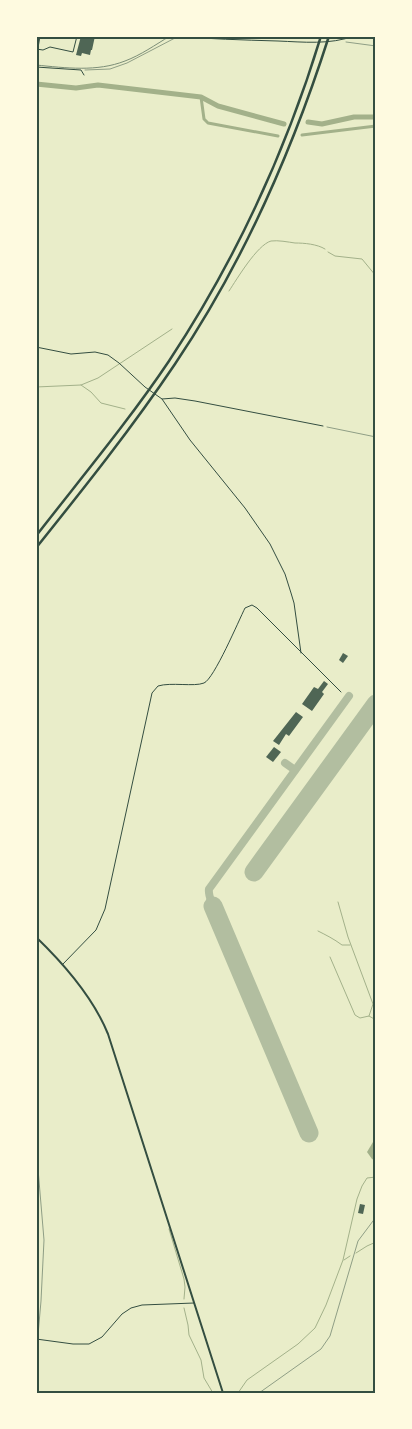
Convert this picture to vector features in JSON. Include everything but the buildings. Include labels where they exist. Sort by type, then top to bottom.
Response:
[{"type":"highway","points":[[36,536],[144,396],[168,362],[204,304],[235,247],[274,166],[302,96],[321,36]]},
{"type":"highway","points":[[36,548],[126,433],[176,363],[207,312],[254,226],[292,142],[329,36]]},
{"type":"main road","points":[[36,937],[62,965],[94,1006],[108,1034],[224,1393]]},
{"type":"street","points":[[40,36],[37,49],[50,48],[73,52],[76,36]]},
{"type":"street","points":[[175,36],[226,40],[310,42],[343,40],[354,36]]},
{"type":"street","points":[[36,67],[81,70],[84,75]]},
{"type":"street","points":[[36,347],[71,354],[101,353],[114,358],[144,387],[162,399],[190,440],[244,508],[274,551],[285,574],[294,603],[302,654]]},
{"type":"street","points":[[162,399],[175,398],[195,401],[323,426]]},
{"type":"street","points":[[62,965],[96,930],[105,909],[154,689],[162,684],[200,683],[207,681],[215,670],[245,608],[252,605],[341,692]]},
{"type":"street","points":[[37,1339],[73,1344],[89,1344],[102,1337],[117,1319],[131,1308],[142,1305],[195,1303]]},
{"type":"lane","points":[[259,1393],[321,1349],[327,1342],[358,1241],[376,1217]]},
{"type":"lane","points":[[36,1350],[37,1339]]},
{"type":"path","points":[[81,70],[110,69],[127,63],[174,40],[175,36]]},
{"type":"path","points":[[343,40],[346,43],[376,46]]},
{"type":"path","points":[[323,426],[376,437]]},
{"type":"path","points":[[36,1145],[44,1240],[37,1339]]},
{"type":"shaded area","points":[[376,1137],[376,1161],[367,1152]]},
{"type":"waterway","points":[[36,84],[76,88],[98,85],[201,97],[218,106],[284,124]]},
{"type":"waterway","points":[[201,97],[204,119],[208,123],[278,136]]},
{"type":"waterway","points":[[308,122],[322,124],[354,117],[376,117]]},
{"type":"waterway","points":[[302,135],[376,126]]},
{"type":"waterway","points":[[229,291],[254,255],[271,241],[310,244],[325,249]]},
{"type":"waterway","points":[[328,252],[335,256],[362,259],[376,276]]},
{"type":"waterway","points":[[36,387],[81,385],[98,378],[172,329]]},
{"type":"waterway","points":[[81,385],[101,403],[125,409]]},
{"type":"waterway","points":[[338,902],[348,937],[373,1004],[369,1016]]},
{"type":"waterway","points":[[318,931],[342,945],[350,945]]},
{"type":"waterway","points":[[330,957],[355,1015],[360,1018],[369,1016],[376,1020]]},
{"type":"waterway","points":[[238,1393],[247,1380],[298,1344],[315,1328],[343,1260],[357,1199],[362,1186],[367,1178],[376,1177]]},
{"type":"waterway","points":[[169,1229],[184,1279],[184,1299]]},
{"type":"waterway","points":[[356,1253],[376,1242]]},
{"type":"waterway","points":[[344,1260],[350,1256]]},
{"type":"waterway","points":[[184,1308],[189,1335],[201,1360],[204,1378],[213,1393]]},
{"type":"taxiway","points":[[213,906],[209,889],[349,696]]},
{"type":"taxiway","points":[[285,763],[295,770]]},
{"type":"runway","points":[[254,872],[376,704]]},
{"type":"runway","points":[[213,906],[309,1133]]},
{"type":"railway","points":[[36,65],[81,68],[104,67],[137,56],[170,36]]}]
